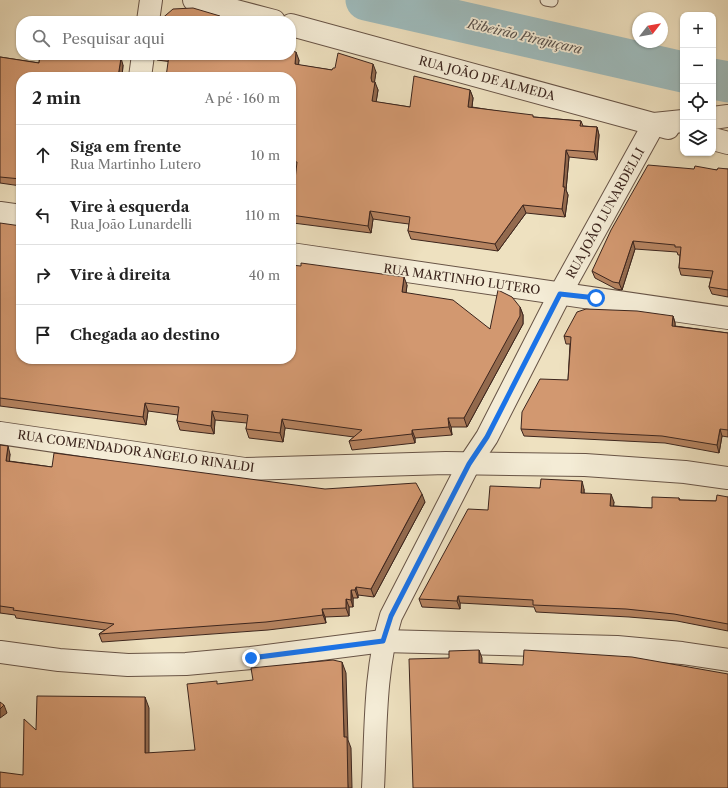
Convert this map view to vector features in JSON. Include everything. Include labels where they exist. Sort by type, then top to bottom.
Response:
[{"type":"street","points":[[149,16],[151,0]]},
{"type":"street","points":[[194,0],[255,16]]},
{"type":"street","name":"RUA JOÃO DE ALMEDA","points":[[296,27],[458,69],[680,130]]},
{"type":"street","points":[[141,72],[142,60]]},
{"type":"street","points":[[716,118],[728,116]]},
{"type":"street","points":[[654,124],[680,121]]},
{"type":"street","name":"RUA JOÃO LUNARDELLI","points":[[373,788],[378,690],[383,641],[391,616],[469,464],[487,437],[560,294],[654,124]]},
{"type":"street","points":[[716,140],[728,143]]},
{"type":"street","points":[[0,213],[16,215]]},
{"type":"street","name":"RUA MARTINHO LUTERO","points":[[296,255],[728,318]]},
{"type":"street","name":"RUA COMENDADOR ANGELO RINALDI","points":[[0,433],[245,469],[446,463],[585,465],[685,472],[728,478]]},
{"type":"street","points":[[0,652],[59,660],[128,665],[186,664],[251,658],[383,641],[617,647],[682,653],[728,660]]},
{"type":"building","points":[[193,8],[220,16],[165,16],[173,9]]},
{"type":"building","points":[[338,53],[373,64],[371,78],[372,82],[375,82],[372,101],[410,107],[414,76],[470,90],[468,107],[533,115],[533,117],[581,121],[580,126],[597,127],[594,152],[566,150],[563,187],[565,187],[562,209],[523,205],[495,244],[408,231],[410,217],[370,211],[368,226],[296,216],[296,72],[167,72],[168,60],[295,60],[295,64],[332,70],[335,68]]},
{"type":"building","points":[[0,57],[39,63],[39,60],[121,60],[119,72],[16,72],[16,179],[0,177]]},
{"type":"building","points":[[648,165],[694,169],[695,166],[717,170],[718,168],[728,169],[728,290],[709,287],[713,271],[679,268],[681,247],[675,247],[675,245],[633,241],[619,283],[613,282],[592,271],[611,230]]},
{"type":"building","points":[[0,223],[16,225],[16,364],[296,364],[296,266],[301,266],[301,263],[404,277],[402,292],[453,300],[490,329],[498,290],[512,297],[520,307],[520,316],[464,418],[448,418],[449,427],[412,430],[412,434],[349,441],[362,430],[282,419],[280,433],[246,429],[248,415],[212,411],[211,426],[177,421],[179,407],[145,403],[143,417],[0,398]]},
{"type":"building","points":[[586,309],[637,311],[673,316],[672,326],[728,333],[728,430],[720,429],[717,445],[662,436],[521,429],[522,412],[540,379],[568,380],[571,337],[564,336],[577,312]]},
{"type":"building","points":[[0,445],[8,446],[6,461],[52,467],[54,453],[325,489],[416,483],[422,494],[371,589],[356,587],[355,590],[351,590],[351,600],[346,599],[346,608],[322,609],[323,615],[266,622],[99,634],[114,624],[13,610],[14,608],[0,606]]},
{"type":"building","points":[[541,479],[582,481],[581,493],[611,494],[610,506],[652,508],[652,497],[679,498],[679,500],[716,501],[717,495],[728,497],[728,624],[674,614],[626,609],[533,605],[533,600],[458,596],[457,601],[419,599],[468,509],[488,510],[490,486],[540,488]]},
{"type":"building","points":[[479,650],[479,663],[523,665],[524,650],[632,657],[728,674],[728,788],[413,788],[409,659],[449,658],[449,651]]},
{"type":"building","points":[[333,660],[342,662],[344,737],[347,737],[348,788],[0,788],[0,772],[23,775],[24,719],[36,730],[37,696],[145,697],[145,753],[195,750],[187,684],[217,681],[217,684],[253,680],[251,668]]},
{"type":"building","points":[[0,702],[4,705],[0,709]]},
{"type":"waterway","name":"Ribeirão Pirajuçara","points":[[366,0],[680,71]]},
{"type":"waterway","name":"Ribeirão Pirajuçara","points":[[716,80],[728,82]]},
{"type":"route","points":[[251,658],[383,641],[391,616],[469,464],[487,437],[560,294],[596,298]]}]
